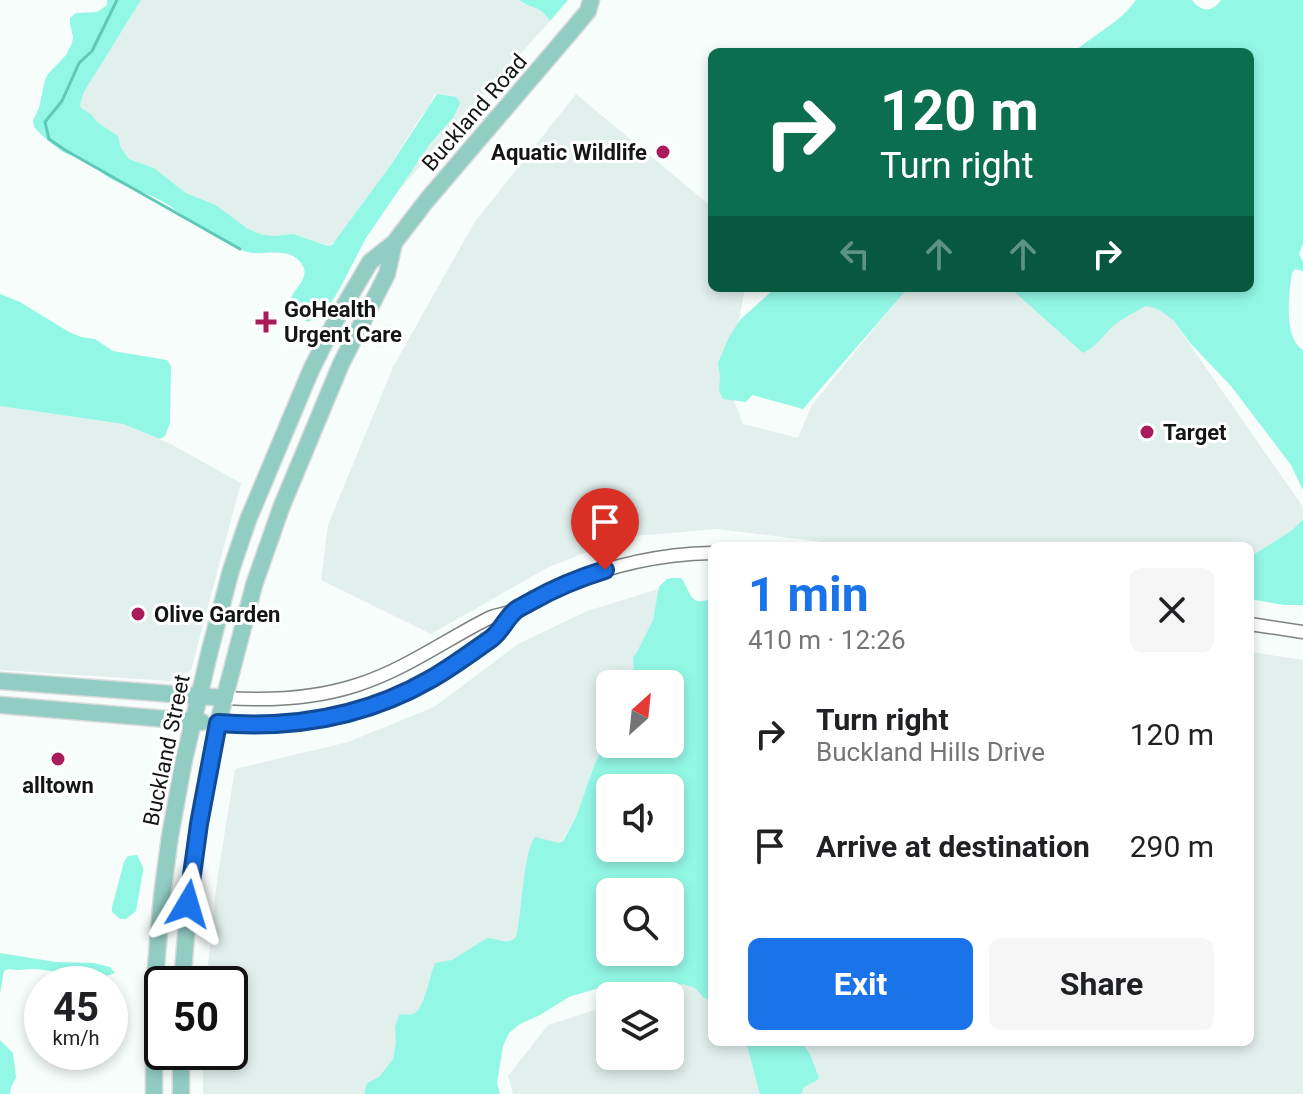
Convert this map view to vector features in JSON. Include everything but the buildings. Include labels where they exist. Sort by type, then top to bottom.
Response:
[{"type":"main road","name":"Buckland Road","points":[[286,428],[324,342],[370,262],[394,243],[427,200],[548,60],[589,5],[606,0]]},
{"type":"main road","name":"Buckland Road","points":[[308,441],[350,344],[387,274],[394,243]]},
{"type":"main road","points":[[295,407],[317,421]]},
{"type":"main road","name":"Buckland Street","points":[[154,1094],[158,944],[170,836],[192,721],[237,550],[286,428]]},
{"type":"main road","name":"Buckland Street","points":[[183,966],[199,824],[218,723],[259,568],[308,441]]},
{"type":"main road","points":[[0,681],[225,698]]},
{"type":"main road","points":[[0,705],[218,723]]},
{"type":"main road","points":[[158,944],[184,947]]},
{"type":"main road","points":[[181,1070],[181,1094]]},
{"type":"street","points":[[225,698],[298,698],[357,686],[401,668],[491,616],[515,611],[556,588],[605,570],[664,557],[708,553]]},
{"type":"street","points":[[218,723],[257,726],[309,722],[378,705],[456,663],[499,633],[515,611]]},
{"type":"street","points":[[1254,625],[1303,632]]},
{"type":"shaded area","points":[[141,0],[519,0],[543,10],[550,21],[397,192],[430,144],[453,118],[454,96],[434,95],[390,166],[329,246],[293,234],[273,236],[248,229],[216,205],[186,193],[154,168],[129,159],[121,148],[118,136],[81,108],[84,92]]},
{"type":"shaded area","points":[[576,94],[708,204],[708,292],[744,292],[727,382],[743,424],[798,438],[812,405],[904,292],[1154,293],[1303,507],[1303,525],[1254,578],[1254,542],[823,542],[717,529],[623,537],[547,568],[431,634],[321,580],[328,525],[393,367],[474,223]]},
{"type":"shaded area","points":[[0,406],[123,424],[169,443],[241,483],[191,670],[170,681],[0,670]]},
{"type":"shaded area","points":[[678,583],[638,670],[596,670],[597,758],[576,817],[553,866],[523,954],[416,1016],[401,1021],[389,1075],[376,1094],[203,1094],[203,1070],[248,1070],[248,966],[208,966],[217,880],[235,769],[348,742],[434,707],[518,644],[587,611]]},
{"type":"shaded area","points":[[1254,653],[1303,660],[1303,1094],[513,1094],[508,1076],[548,1025],[596,1010],[596,1070],[684,1070],[684,982],[697,978],[708,964],[708,1046],[1254,1046]]},
{"type":"green space","points":[[107,0],[141,0],[84,92],[81,108],[118,136],[121,148],[129,159],[154,168],[186,193],[216,205],[248,229],[260,234],[293,234],[332,245],[390,166],[437,94],[457,97],[460,103],[453,118],[430,144],[366,238],[325,312],[308,322],[289,312],[290,299],[304,276],[304,269],[295,257],[240,249],[159,200],[115,181],[84,160],[63,152],[34,127],[33,120],[45,80],[72,43],[70,18],[76,13],[97,12],[107,5]]},
{"type":"green space","points":[[519,0],[568,0],[550,21],[539,9]]},
{"type":"green space","points":[[1136,0],[1192,0],[1206,9],[1214,7],[1221,0],[1303,0],[1303,244],[1299,254],[1303,271],[1295,269],[1292,273],[1289,314],[1292,335],[1303,350],[1303,490],[1291,465],[1231,386],[1173,320],[1158,309],[1146,306],[1124,318],[1083,353],[1014,292],[1254,292],[1254,48],[1079,48]]},
{"type":"green space","points":[[771,292],[905,292],[803,409],[752,395],[746,402],[723,399],[719,391],[718,363],[740,320]]},
{"type":"green space","points":[[0,294],[20,302],[69,332],[95,339],[113,351],[167,360],[171,366],[170,423],[165,436],[160,439],[123,424],[0,406]]},
{"type":"green space","points":[[1303,520],[1303,605],[1254,600],[1254,554]]},
{"type":"green space","points":[[681,578],[695,600],[708,600],[708,1000],[684,982],[596,982],[596,989],[569,997],[509,1033],[503,1046],[497,1083],[500,1094],[364,1094],[367,1083],[379,1077],[393,1059],[399,1015],[413,1014],[421,1006],[435,963],[452,960],[487,938],[506,941],[516,937],[531,845],[535,837],[559,843],[563,841],[576,817],[598,758],[684,758],[684,670],[634,670],[633,657],[653,620],[659,587],[667,579]]},
{"type":"green space","points":[[137,855],[143,871],[136,911],[126,919],[120,919],[112,912],[112,907],[124,862],[128,856]]},
{"type":"green space","points":[[0,953],[106,966],[24,966],[24,970],[9,969],[4,971],[0,994]]},
{"type":"green space","points":[[0,1040],[13,1053],[16,1078],[10,1094],[0,1094]]},
{"type":"green space","points":[[747,1046],[804,1046],[819,1078],[804,1087],[801,1094],[760,1094]]},
{"type":"waterway","points":[[117,0],[92,51],[79,63],[62,101],[45,122],[49,139],[240,249]]},
{"type":"place","name":"Aquatic Wildlife","points":[[663,152]]},
{"type":"place","name":"GoHealth Urgent Care","points":[[266,322]]},
{"type":"place","name":"Target","points":[[1147,432]]},
{"type":"place","name":"Olive Garden","points":[[138,614]]},
{"type":"place","name":"alltown","points":[[58,759]]},
{"type":"route","points":[[188,904],[218,723],[257,726],[309,722],[378,705],[432,679],[456,663],[499,633],[515,611],[556,588],[605,570]]}]
